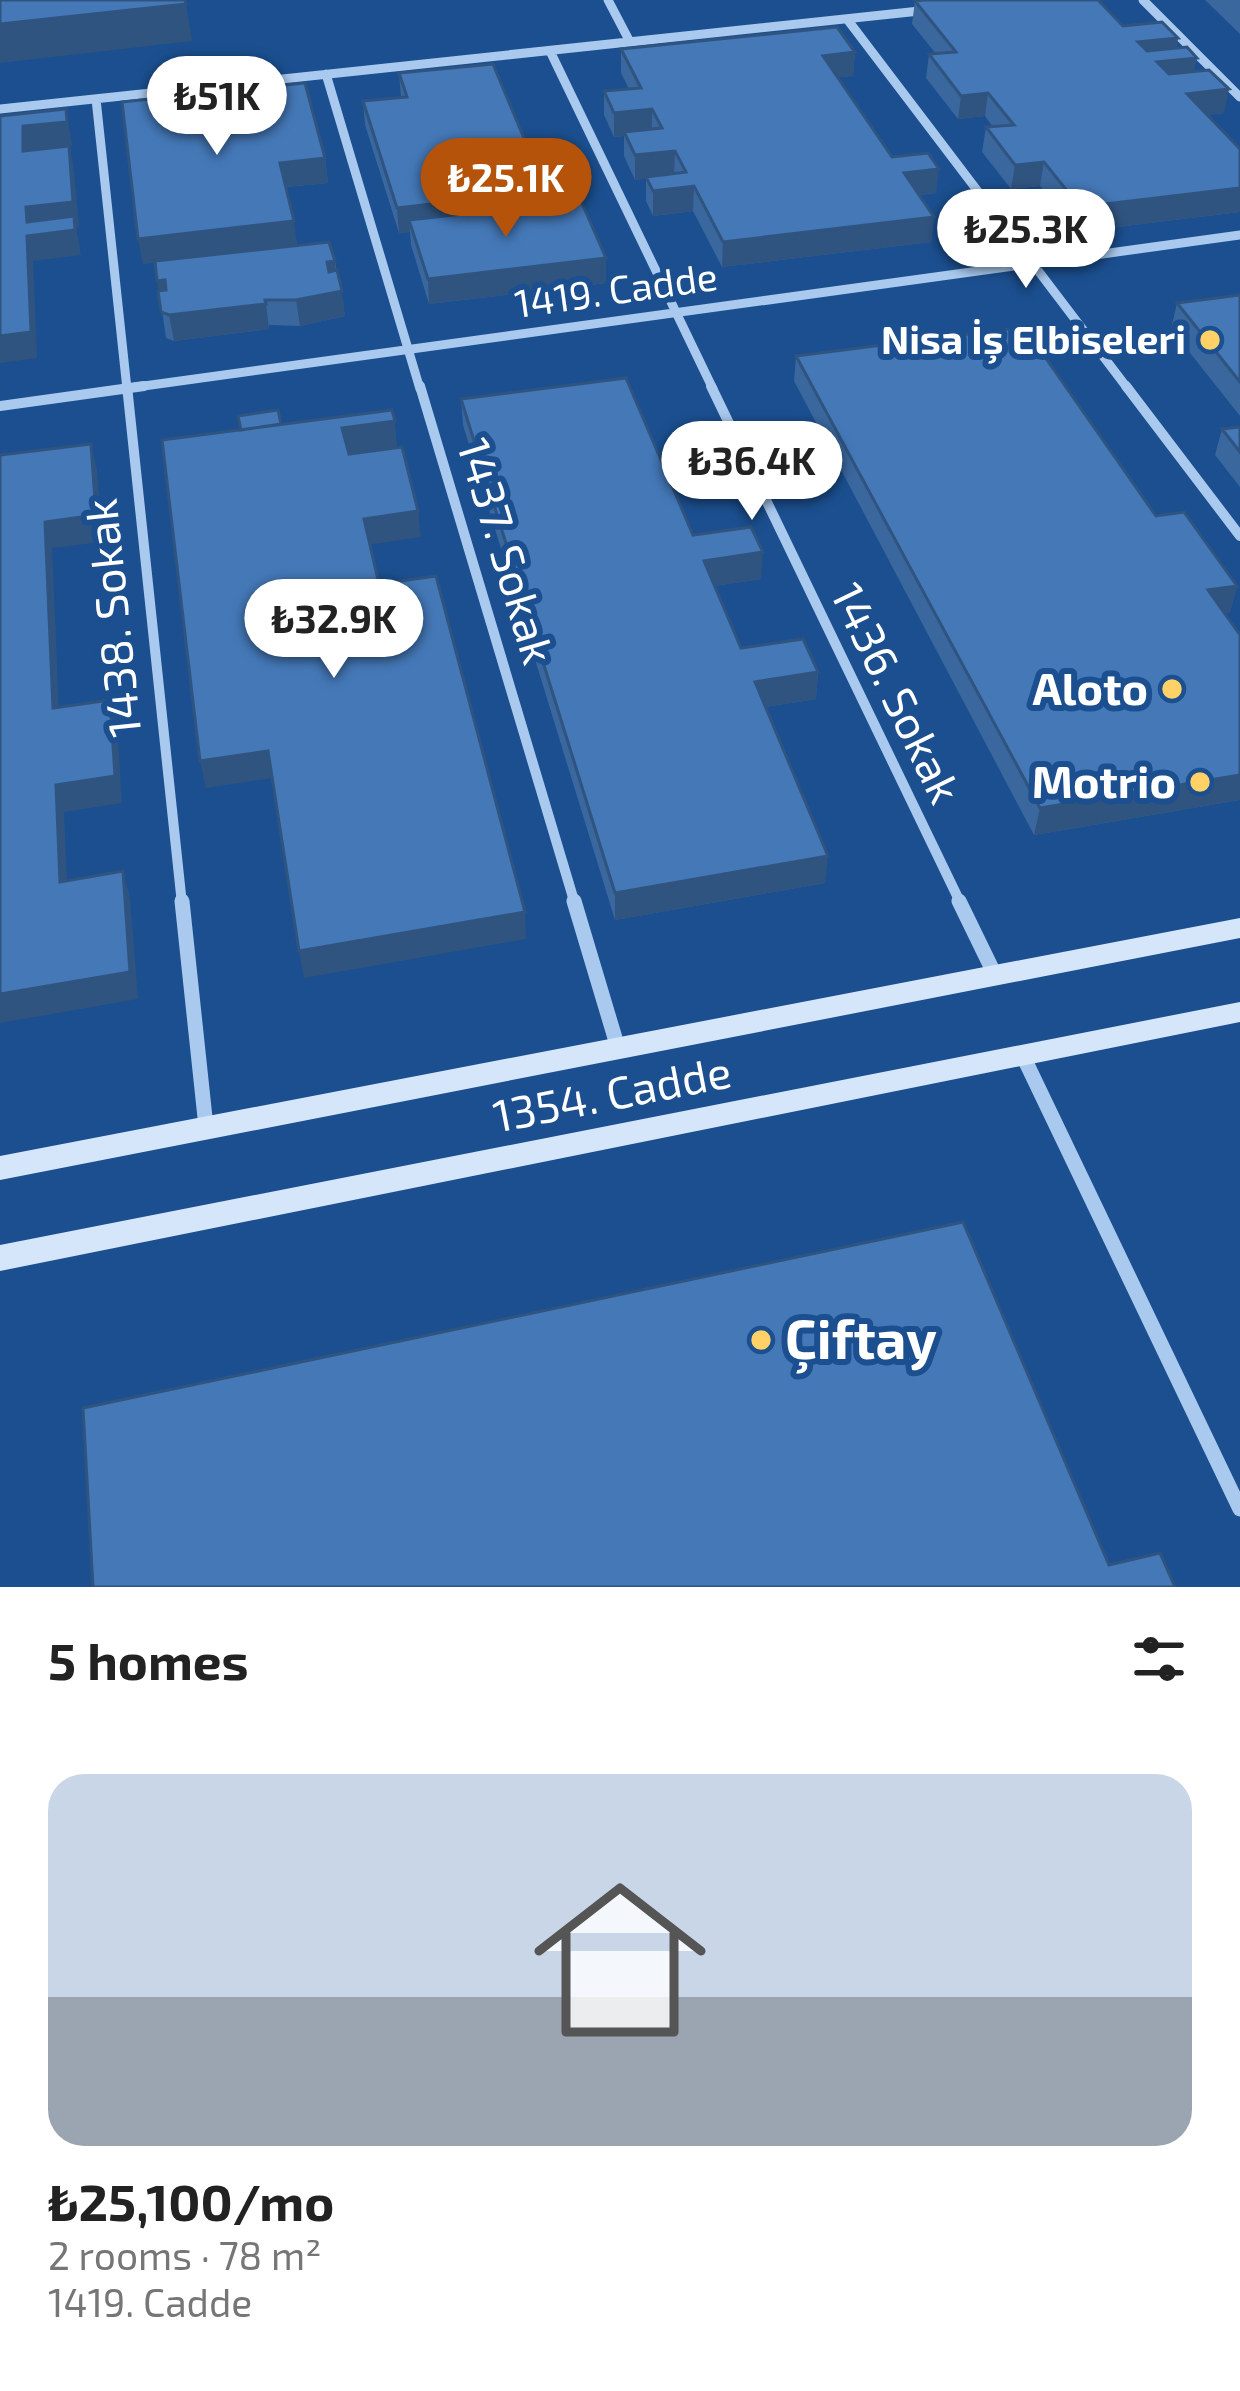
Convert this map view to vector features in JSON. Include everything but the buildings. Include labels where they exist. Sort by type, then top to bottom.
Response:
[{"type":"main road","name":"1354. Cadde","points":[[0,1168],[1240,928]]},
{"type":"main road","name":"1354. Cadde","points":[[0,1258],[1240,1012]]},
{"type":"street","points":[[608,0],[629,42]]},
{"type":"street","points":[[1144,0],[1240,97]]},
{"type":"street","points":[[0,110],[934,9]]},
{"type":"street","points":[[848,19],[1240,536]]},
{"type":"street","name":"1436. Sokak","points":[[550,50],[995,975]]},
{"type":"street","name":"1437. Sokak","points":[[326,74],[618,1048]]},
{"type":"street","name":"1438. Sokak","points":[[96,99],[206,1127]]},
{"type":"street","name":"1419. Cadde","points":[[0,406],[1240,235]]},
{"type":"street","points":[[1023,1056],[1240,1509]]},
{"type":"place","name":"Nisa İş Elbiseleri","points":[[1210,340]]},
{"type":"place","name":"Aloto","points":[[1172,689]]},
{"type":"place","name":"Motrio","points":[[1200,782]]},
{"type":"place","name":"Çiftay","points":[[761,1340]]}]
